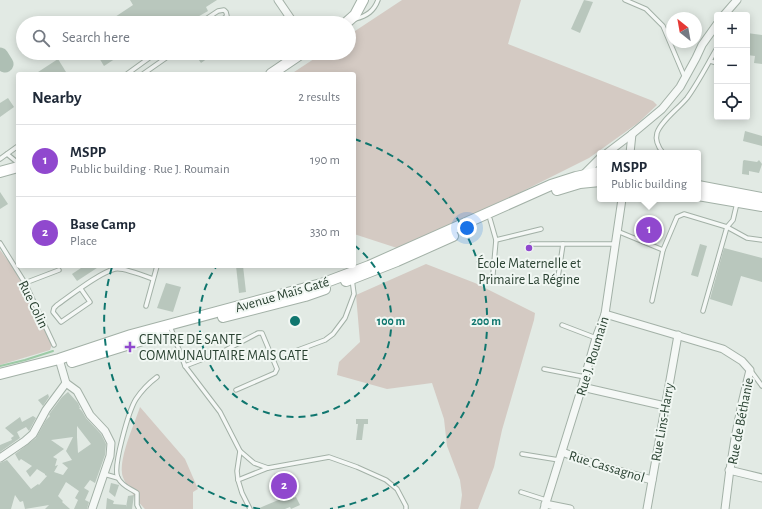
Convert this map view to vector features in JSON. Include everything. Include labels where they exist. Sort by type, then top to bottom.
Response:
[{"type":"main road","points":[[354,16],[363,0]]},
{"type":"main road","points":[[274,72],[292,60]]},
{"type":"main road","points":[[0,172],[16,168]]},
{"type":"main road","name":"Avenue Maïs Gaté","points":[[0,381],[60,362],[131,335],[171,328],[305,296],[397,261],[597,173]]},
{"type":"main road","name":"Avenue Maïs Gaté","points":[[171,328],[321,284],[369,266],[550,185],[582,179],[597,181]]},
{"type":"main road","points":[[701,187],[762,198]]},
{"type":"main road","points":[[701,196],[762,206]]},
{"type":"main road","name":"Avenue Maïs Gaté","points":[[0,374],[60,362]]},
{"type":"street","points":[[278,0],[289,16]]},
{"type":"street","points":[[727,12],[737,0]]},
{"type":"street","points":[[611,150],[662,109],[680,86],[702,45],[714,28]]},
{"type":"street","points":[[630,150],[632,134]]},
{"type":"street","points":[[582,179],[597,162]]},
{"type":"street","name":"Rue J. Roumain","points":[[545,504],[596,338],[605,314],[622,202]]},
{"type":"street","name":"Rue de Béthanie","points":[[605,314],[723,349],[742,361],[750,370],[740,409],[725,509]]},
{"type":"street","name":"Rue Lins-Harry","points":[[647,509],[678,335]]},
{"type":"street","points":[[60,362],[66,382],[77,391],[90,415],[105,430],[112,443],[110,456],[92,509]]},
{"type":"street","points":[[0,458],[34,434],[46,410],[66,382]]},
{"type":"street","points":[[582,387],[665,406]]},
{"type":"street","name":"Rue Cassagnol","points":[[562,452],[597,465],[652,480]]},
{"type":"street","points":[[730,470],[762,478]]},
{"type":"street","points":[[545,504],[570,509]]},
{"type":"lane","points":[[356,19],[364,16],[375,8],[378,0]]},
{"type":"lane","points":[[625,0],[646,9],[663,26],[685,78]]},
{"type":"lane","points":[[210,16],[218,11],[224,10],[227,16]]},
{"type":"lane","points":[[661,150],[658,145],[656,134],[662,124],[678,110],[714,54]]},
{"type":"lane","points":[[130,72],[146,60]]},
{"type":"lane","points":[[145,72],[163,60]]},
{"type":"lane","points":[[710,61],[714,62]]},
{"type":"lane","points":[[0,159],[16,148]]},
{"type":"lane","points":[[8,154],[16,161]]},
{"type":"lane","points":[[702,311],[727,228],[733,220],[737,202]]},
{"type":"lane","points":[[652,301],[663,250],[677,217],[680,215],[688,214],[727,228],[747,238],[762,240]]},
{"type":"lane","points":[[490,219],[496,240],[493,274]]},
{"type":"lane","points":[[496,240],[541,229]]},
{"type":"lane","points":[[617,231],[663,250]]},
{"type":"lane","name":"Rue Colin","points":[[0,243],[25,283],[54,345]]},
{"type":"lane","points":[[532,244],[615,244]]},
{"type":"lane","points":[[557,284],[563,244]]},
{"type":"lane","points":[[81,289],[90,302],[60,322],[53,312],[54,308],[102,274],[116,268],[153,279]]},
{"type":"lane","points":[[146,306],[156,268]]},
{"type":"lane","points":[[25,283],[59,270]]},
{"type":"lane","points":[[298,350],[324,340],[333,334],[345,318],[354,294],[352,279]]},
{"type":"lane","points":[[562,325],[596,338]]},
{"type":"lane","points":[[171,328],[185,366],[220,412],[240,451],[254,463],[268,468]]},
{"type":"lane","points":[[185,366],[224,351],[258,333],[262,334],[277,369],[275,373],[236,390]]},
{"type":"lane","points":[[544,369],[585,377]]},
{"type":"lane","points":[[750,370],[762,386]]},
{"type":"lane","points":[[139,509],[137,505],[138,492],[124,486],[118,478],[117,462],[133,405],[140,392],[157,377]]},
{"type":"lane","points":[[240,451],[237,471],[238,480],[242,493],[250,509]]},
{"type":"lane","points":[[522,454],[558,460]]},
{"type":"lane","points":[[238,480],[268,468],[329,457],[357,467],[386,480],[397,489],[406,506],[406,509]]},
{"type":"lane","points":[[104,474],[118,478]]},
{"type":"lane","points":[[521,492],[545,504]]},
{"type":"shaded area","points":[[402,0],[521,0],[508,44],[653,101],[657,105],[638,123],[600,150],[597,150],[597,152],[589,158],[515,195],[397,248],[356,235],[356,72],[294,72],[312,60],[356,60],[356,30]]},
{"type":"shaded area","points":[[0,250],[14,268],[52,344],[50,350],[0,365]]},
{"type":"shaded area","points":[[426,264],[475,283],[535,313],[502,430],[494,467],[478,509],[460,509],[462,495],[460,480],[447,446],[444,419],[432,383],[387,389],[337,375],[339,362],[360,342],[356,295]]},
{"type":"shaded area","points":[[140,407],[185,459],[198,489],[193,492],[193,509],[145,509],[125,481],[122,473],[123,458]]},
{"type":"building","points":[[130,0],[217,0],[206,7],[208,11],[199,16],[116,16],[133,5]]},
{"type":"building","points":[[584,0],[593,2],[580,33],[571,29]]},
{"type":"building","points":[[750,33],[762,35],[762,64],[754,63],[755,56],[750,55]]},
{"type":"building","points":[[59,60],[66,72],[38,72]]},
{"type":"building","points":[[100,60],[113,60],[104,66]]},
{"type":"building","points":[[8,98],[14,107],[0,117],[0,103]]},
{"type":"building","points":[[745,131],[762,136],[762,146],[743,141]]},
{"type":"building","points":[[744,160],[757,162],[759,160],[762,164],[759,173],[749,171],[749,175],[742,174]]},
{"type":"building","points":[[0,192],[8,204],[0,209]]},
{"type":"building","points":[[700,244],[707,246],[698,277],[691,275]]},
{"type":"building","points":[[724,248],[762,258],[762,282],[741,276],[732,306],[710,299]]},
{"type":"building","points":[[81,268],[97,268],[77,281],[72,274]]},
{"type":"building","points":[[236,268],[243,268],[246,292],[239,293]]},
{"type":"building","points":[[166,283],[181,287],[173,312],[157,308]]},
{"type":"building","points":[[68,392],[78,403],[79,408],[86,418],[101,434],[106,444],[105,455],[95,483],[90,480],[84,488],[89,491],[85,500],[89,502],[87,509],[74,509],[78,500],[75,498],[79,491],[66,482],[58,496],[70,509],[45,509],[49,505],[25,509],[23,501],[20,502],[15,495],[11,509],[0,509],[0,463],[7,460],[31,489],[38,484],[39,485],[47,476],[37,469],[30,477],[26,471],[32,466],[21,459],[19,461],[15,454],[36,438],[46,420],[50,416],[50,413],[62,397]],"holes":[[[77,426],[91,444],[78,453],[77,437]],[[73,437],[66,451],[72,460],[62,463],[68,468],[63,475],[54,472],[58,465],[55,466],[57,459],[53,457],[64,449],[51,440]]]},
{"type":"building","points":[[48,394],[49,397],[43,406],[38,400]]},
{"type":"building","points":[[33,416],[36,418],[29,431],[26,427],[17,432],[20,438],[0,452],[0,445],[12,440],[11,438],[14,436],[5,428],[20,417],[22,422]]},
{"type":"building","points":[[356,419],[368,419],[368,424],[364,424],[362,440],[356,440],[358,424],[356,424]]},
{"type":"building","points":[[280,472],[281,475],[284,473],[294,498],[296,497],[300,505],[291,509],[290,507],[285,509],[257,509],[283,498],[274,474]]},
{"type":"building","points":[[111,483],[119,485],[115,497],[109,492]]},
{"type":"building","points":[[134,495],[132,509],[106,509],[107,498],[114,501],[113,504],[126,505],[126,507],[128,496]]},
{"type":"waterway","points":[[0,366],[53,351]]},
{"type":"taxiway","points":[[0,56],[5,64]]},
{"type":"place","name":"MSPP","points":[[649,230]]},
{"type":"place","name":"École Maternelle et Primaire La Régine","points":[[529,248]]},
{"type":"place","name":"CENTRE DE SANTE COMMUNAUTAIRE MAIS GATE","points":[[130,347]]},
{"type":"place","name":"Base Camp","points":[[284,486]]}]
